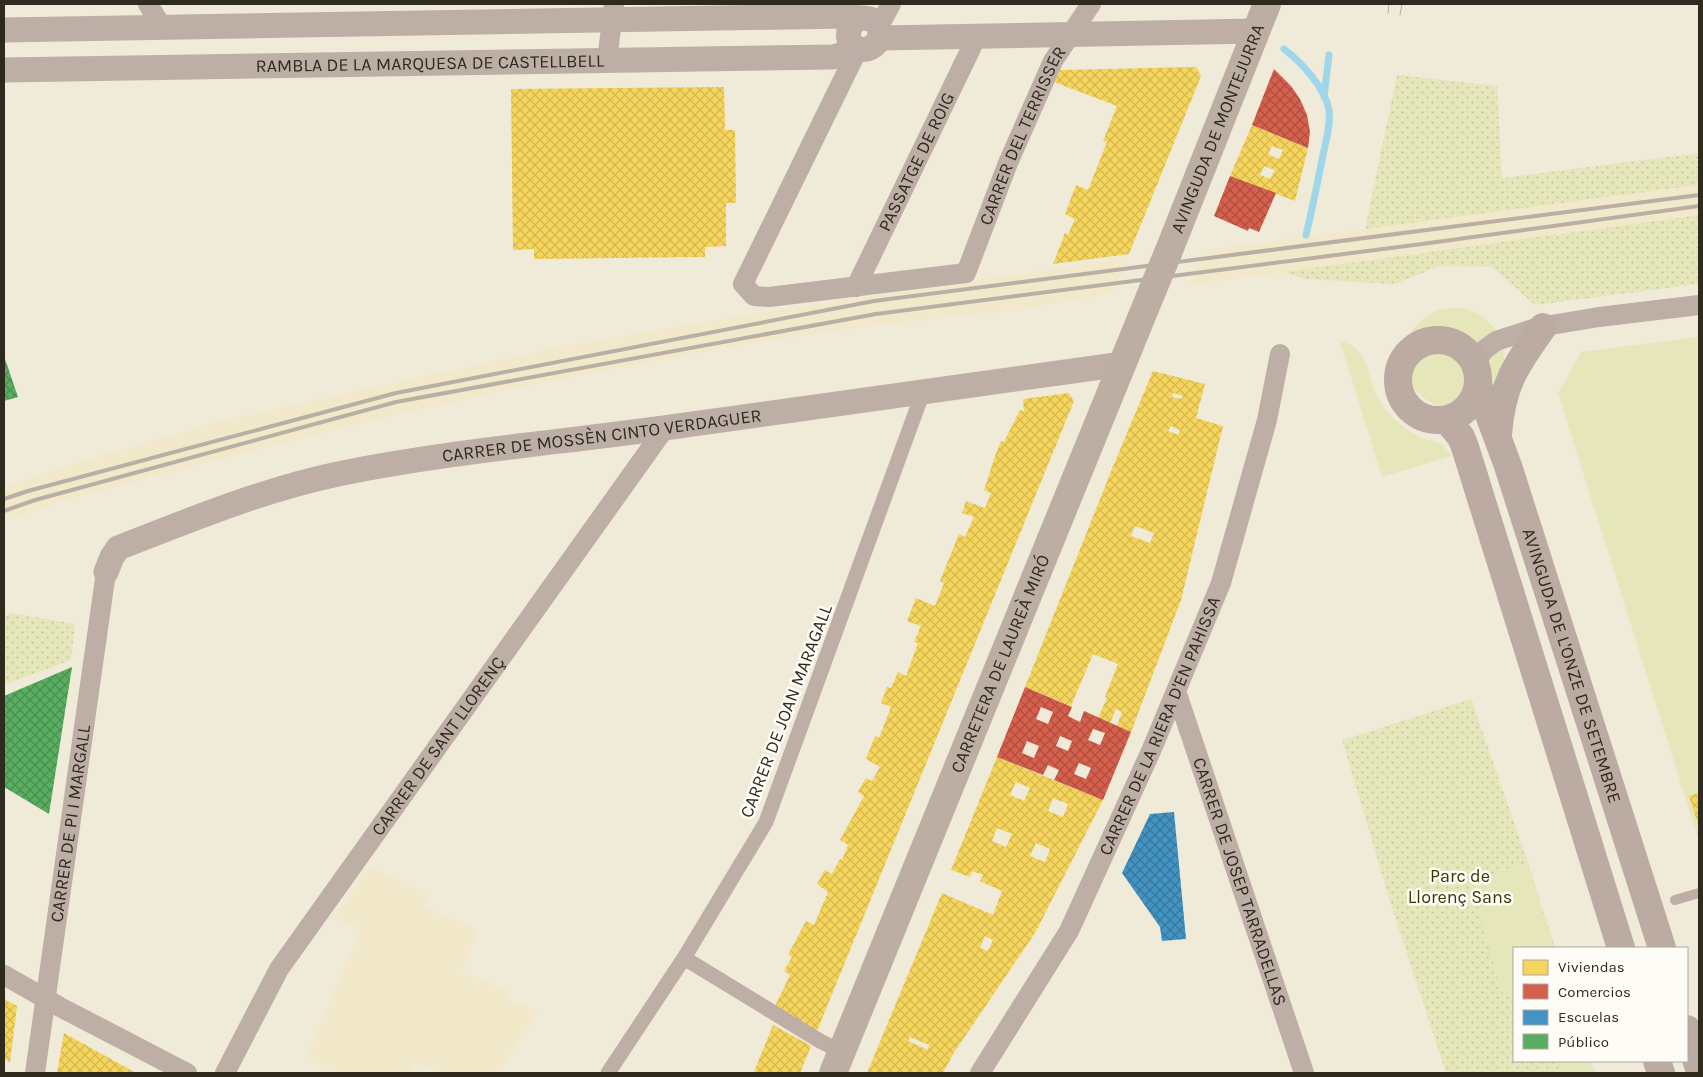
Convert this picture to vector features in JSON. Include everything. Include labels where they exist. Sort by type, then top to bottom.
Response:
[{"type":"main road","name":"AVINGUDA DE MONTEJURRA","points":[[1168,253],[1267,4]]},
{"type":"main road","name":"CARRETERA DE LAUREÀ MIRÓ","points":[[831,1056],[1168,253]]},
{"type":"main road","points":[[1498,438],[1500,411],[1506,388],[1516,365],[1542,327]]},
{"type":"main road","points":[[1430,340],[1444,340],[1457,344],[1468,353],[1476,374],[1475,395],[1471,404],[1464,411],[1447,420],[1431,420],[1420,417],[1410,410],[1402,400],[1398,390],[1397,377],[1400,366],[1407,354],[1418,345],[1430,340]]},
{"type":"main road","name":"AVINGUDA DE L'ONZE DE SETEMBRE","points":[[1476,374],[1662,947]]},
{"type":"main road","name":"AVINGUDA DE L'ONZE DE SETEMBRE","points":[[1447,420],[1465,447],[1621,947]]},
{"type":"main road","points":[[1688,1032],[1699,1069]]},
{"type":"street","points":[[148,4],[162,27]]},
{"type":"street","points":[[871,28],[891,4]]},
{"type":"street","name":"CARRER DEL TERRISSER","points":[[856,287],[966,273],[1008,163],[1053,61],[1091,4]]},
{"type":"street","points":[[607,61],[613,12]]},
{"type":"street","points":[[4,30],[162,27],[613,12],[845,16],[871,28]]},
{"type":"street","points":[[856,287],[769,297],[754,296],[743,284],[855,47],[847,34],[851,24],[871,28],[976,36],[1256,31]]},
{"type":"street","name":"PASSATGE DE ROIG","points":[[856,287],[976,36]]},
{"type":"street","name":"RAMBLA DE LA MARQUESA DE CASTELLBELL","points":[[4,70],[833,57],[844,54],[855,47]]},
{"type":"street","points":[[1476,374],[1484,350],[1496,341],[1542,327],[1599,317],[1699,305]]},
{"type":"street","name":"CARRER DE LA RIERA D'EN PAHISSA","points":[[980,1073],[1069,931],[1151,751],[1221,583],[1267,420],[1280,354]]},
{"type":"street","name":"CARRER DE MOSSÈN CINTO VERDAGUER","points":[[106,572],[118,548],[217,510],[328,476],[437,458],[1123,364]]},
{"type":"street","name":"CARRER DE JOAN MARAGALL","points":[[608,1073],[684,958],[766,822],[924,392]]},
{"type":"street","name":"CARRER DE SANT LLORENÇ","points":[[225,1073],[279,970],[665,428]]},
{"type":"street","name":"CARRER DE PI I MARGALL","points":[[35,1073],[47,1000],[106,572]]},
{"type":"street","name":"CARRER DE JOSEP TARRADELLAS","points":[[1176,691],[1304,1073]]},
{"type":"street","points":[[684,958],[831,1056]]},
{"type":"street","points":[[4,975],[47,1000],[187,1073]]},
{"type":"lane","points":[[1675,900],[1699,893]]},
{"type":"shaded area","points":[[1699,185],[1699,215],[1190,285],[1204,250]]},
{"type":"shaded area","points":[[1127,258],[1111,293],[1019,310],[844,329],[734,346],[489,394],[360,423],[102,490],[4,521],[4,487],[73,464],[229,419],[569,345],[778,310]]},
{"type":"shaded area","points":[[370,867],[429,894],[424,907],[479,930],[461,971],[508,991],[506,999],[538,1011],[499,1073],[441,1073],[415,1063],[410,1073],[336,1073],[306,1058],[361,929],[334,918]]},
{"type":"green space","points":[[1397,75],[1497,86],[1502,178],[1699,153],[1699,185],[1365,229]]},
{"type":"green space","points":[[1699,215],[1699,284],[1535,305],[1492,267],[1439,266],[1395,284],[1305,279],[1284,272]]},
{"type":"green space","points":[[1454,308],[1464,309],[1482,316],[1496,330],[1503,348],[1503,368],[1496,386],[1482,400],[1464,407],[1454,408],[1444,407],[1426,400],[1412,386],[1405,368],[1404,358],[1405,348],[1412,330],[1426,316],[1444,309]]},
{"type":"green space","points":[[1699,337],[1699,793],[1689,796],[1699,828],[1699,841],[1558,393],[1581,352]]},
{"type":"green space","points":[[1340,341],[1350,344],[1363,357],[1380,402],[1393,418],[1414,434],[1445,447],[1452,456],[1382,477]]},
{"type":"green space","points":[[12,613],[75,624],[71,660],[4,685],[4,616]]},
{"type":"green space","name":"Parc de Llorenç Sans","points":[[1471,699],[1528,862],[1555,947],[1513,947],[1513,1062],[1591,1062],[1595,1073],[1446,1073],[1393,911],[1342,740]]},
{"type":"green space","points":[[1527,863],[1554,947],[1513,947],[1513,996],[1503,993],[1501,990],[1471,882]]},
{"type":"green space","points":[[1556,1062],[1590,1062],[1594,1073],[1561,1073]]},
{"type":"building: Viviendas","points":[[1196,67],[1201,76],[1129,254],[1053,264],[1065,233],[1068,235],[1075,219],[1065,214],[1076,185],[1088,190],[1107,142],[1103,141],[1117,106],[1054,82],[1060,70]]},
{"type":"building: Viviendas","points":[[724,87],[725,130],[735,130],[736,203],[726,203],[726,246],[705,247],[705,257],[534,259],[534,249],[513,250],[511,89]]},
{"type":"building: Viviendas","points":[[1252,125],[1308,148],[1295,201],[1230,176]],"holes":[[[1272,146],[1283,150],[1279,159],[1268,154]],[[1264,166],[1275,170],[1270,179],[1260,175]]]},
{"type":"building: Viviendas","points":[[1153,371],[1205,384],[1196,418],[1223,426],[1181,600],[1131,732],[1117,726],[1122,712],[1116,709],[1110,723],[1098,718],[1118,664],[1093,654],[1071,706],[1025,687]],"holes":[[[1173,393],[1183,396],[1181,399],[1172,397]],[[1171,426],[1180,430],[1178,435],[1168,431]],[[1135,526],[1154,533],[1150,543],[1131,536]]]},
{"type":"building: Viviendas","points":[[1069,393],[1074,401],[817,1031],[775,1006],[790,975],[784,971],[792,957],[788,955],[806,921],[814,925],[828,892],[817,884],[825,870],[832,874],[840,859],[842,860],[848,845],[840,840],[864,796],[858,792],[866,778],[872,781],[880,767],[866,759],[875,736],[879,738],[891,707],[881,703],[887,687],[891,688],[898,672],[906,676],[918,643],[914,642],[921,626],[907,621],[916,598],[935,606],[944,583],[940,581],[959,534],[965,537],[974,517],[962,513],[966,501],[985,508],[991,493],[984,490],[995,456],[1001,441],[1004,442],[1020,410],[1024,411],[1023,399]]},
{"type":"building: Viviendas","points":[[997,757],[1103,800],[1035,933],[953,1054],[943,1073],[867,1073],[942,893],[993,915],[1002,891],[980,881],[983,875],[972,871],[970,877],[951,870]],"holes":[[[1016,782],[1030,788],[1024,801],[1010,795]],[[1053,798],[1068,804],[1063,817],[1048,811]],[[997,828],[1012,834],[1006,847],[992,841]],[[1036,843],[1050,849],[1045,862],[1030,856]],[[985,936],[993,940],[988,951],[980,948]],[[910,1037],[929,1045],[928,1050],[908,1041]]]},
{"type":"building: Viviendas","points":[[1699,793],[1699,827],[1689,796]]},
{"type":"building: Viviendas","points":[[4,999],[17,1006],[10,1062],[4,1059]]},
{"type":"building: Viviendas","points":[[773,1025],[811,1046],[800,1073],[754,1072]]},
{"type":"building: Viviendas","points":[[64,1033],[136,1073],[57,1073]]},
{"type":"building: Comercios","points":[[1274,69],[1291,86],[1300,99],[1307,115],[1310,132],[1308,148],[1252,125]]},
{"type":"building: Comercios","points":[[1230,176],[1276,193],[1259,232],[1249,228],[1248,231],[1214,216]]},
{"type":"building: Comercios","points":[[1025,687],[1072,707],[1068,716],[1080,722],[1084,711],[1131,732],[1103,800],[1054,780],[1059,770],[1048,765],[1043,775],[997,757]],"holes":[[[1041,707],[1053,712],[1048,724],[1036,719]],[[1093,729],[1105,733],[1100,745],[1088,740]],[[1060,736],[1072,741],[1068,751],[1056,746]],[[1027,741],[1039,746],[1034,758],[1022,753]],[[1079,763],[1091,768],[1086,779],[1074,774]]]},
{"type":"building: Escuelas","points":[[1174,812],[1186,939],[1162,941],[1160,927],[1122,873],[1150,814]]},
{"type":"building: Público","points":[[4,356],[18,397],[4,401]]},
{"type":"building: Público","points":[[72,667],[49,814],[4,787],[4,696]]},
{"type":"waterway","points":[[1284,49],[1305,68],[1317,84],[1327,101],[1329,110],[1327,135],[1306,235]]},
{"type":"waterway","points":[[1324,97],[1329,55]]},
{"type":"tram line","points":[[1388,13],[1389,4]]},
{"type":"tram line","points":[[1400,15],[1402,4]]},
{"type":"railway","points":[[4,499],[396,393],[874,301],[1699,195]]},
{"type":"railway","points":[[4,511],[35,500],[396,402],[876,314],[1422,244],[1699,206]]}]
